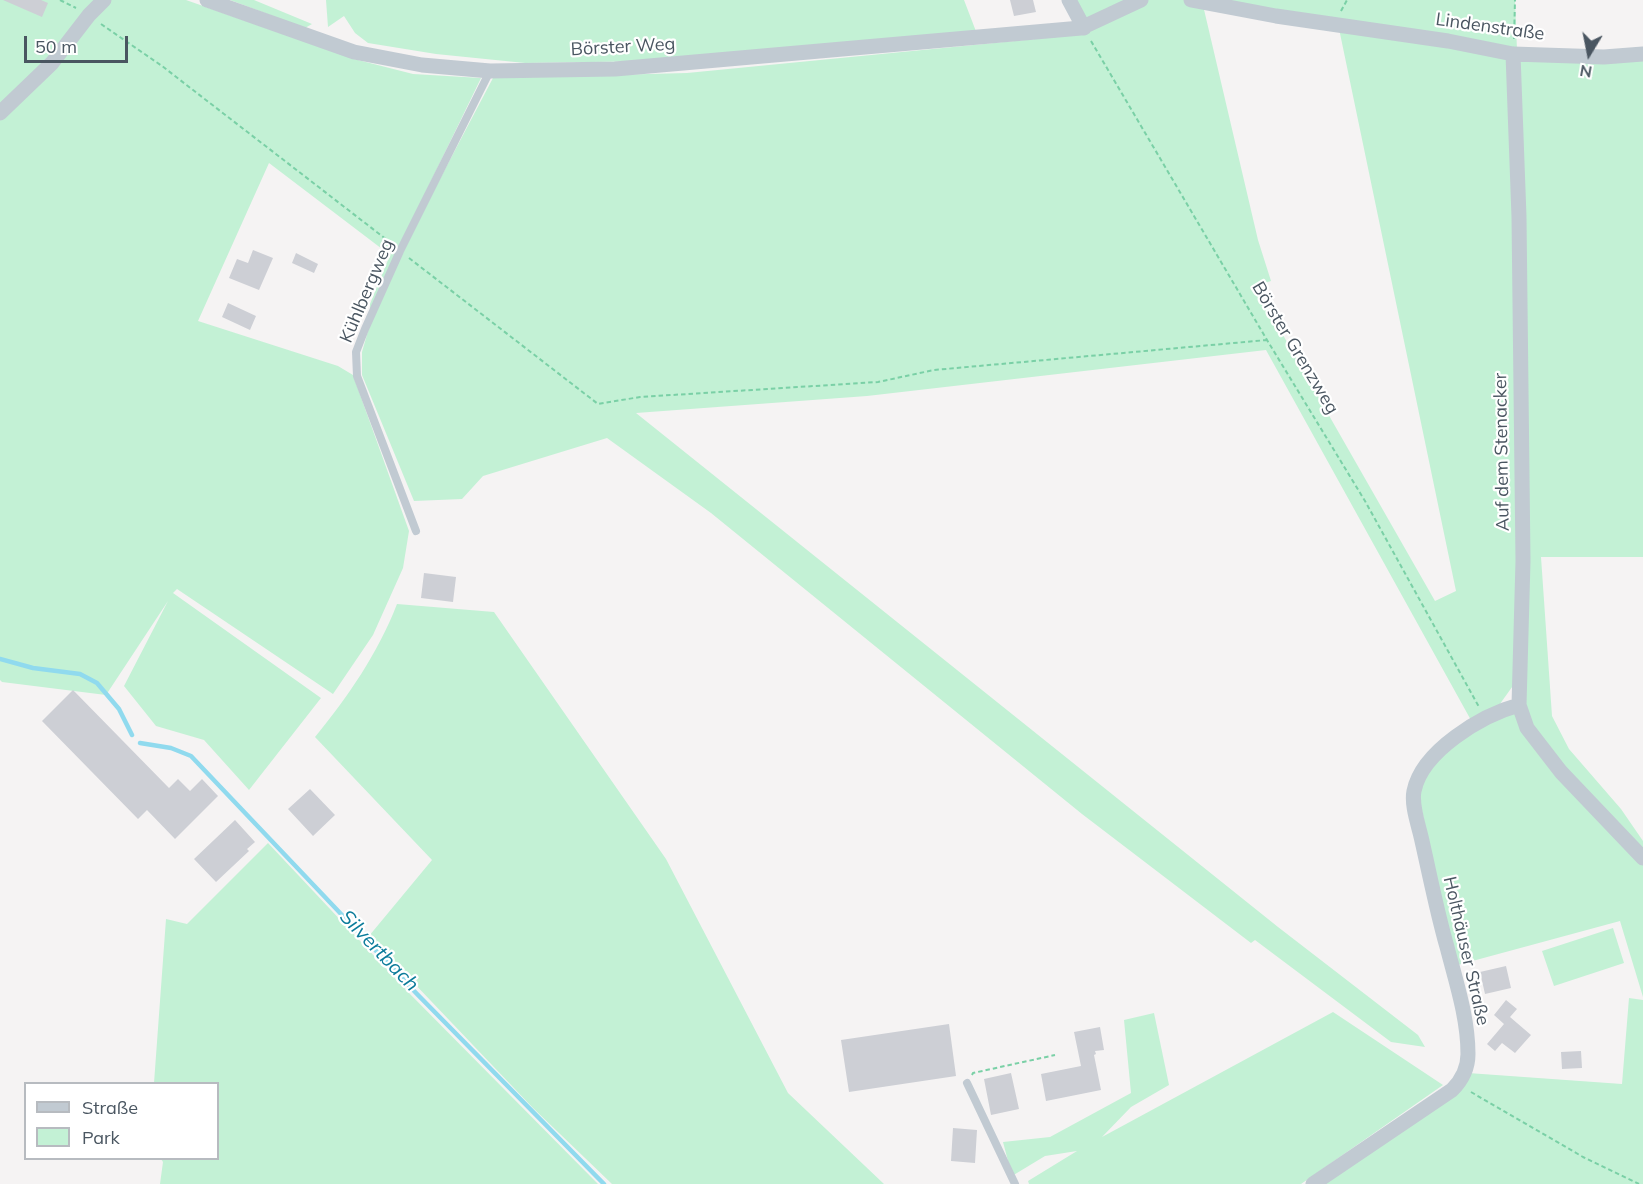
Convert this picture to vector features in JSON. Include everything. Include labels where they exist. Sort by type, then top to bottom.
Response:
[{"type":"street","points":[[0,113],[52,63],[89,15],[104,0]]},
{"type":"street","name":"Börster Weg","points":[[207,0],[354,51],[422,65],[490,70],[615,69],[1084,28]]},
{"type":"street","points":[[1069,0],[1084,28],[1141,0]]},
{"type":"street","name":"Lindenstraße","points":[[1191,0],[1276,16],[1448,41],[1513,54],[1604,57],[1643,54]]},
{"type":"street","name":"Auf dem Stenacker","points":[[1513,54],[1519,218],[1523,561],[1519,705],[1527,728],[1561,772],[1643,858]]},
{"type":"street","name":"Holthäuser Straße","points":[[1459,1084],[1466,1070],[1468,1054],[1462,1009],[1437,910],[1414,793],[1419,778],[1436,754],[1485,718],[1499,710],[1519,705]]},
{"type":"street","points":[[1313,1184],[1459,1084]]},
{"type":"lane","name":"Kühlbergweg","points":[[416,531],[357,376],[356,352],[400,251],[490,70]]},
{"type":"lane","points":[[967,1083],[1015,1184]]},
{"type":"path","points":[[60,0],[89,15],[162,66],[598,404],[640,398],[878,382],[934,370],[1267,340]]},
{"type":"path","points":[[1513,54],[1515,0]]},
{"type":"path","name":"Börster Grenzweg","points":[[1084,28],[1267,340],[1365,501],[1485,718]]},
{"type":"path","points":[[967,1083],[973,1073],[1054,1055]]},
{"type":"path","points":[[1459,1084],[1582,1157],[1639,1184]]},
{"type":"green space","points":[[0,0],[98,0],[48,60],[0,109]]},
{"type":"green space","points":[[110,0],[186,0],[354,59],[413,74],[481,78],[401,243],[412,232],[493,78],[687,73],[1076,35],[1073,0],[1515,0],[1520,676],[1497,708],[1472,722],[1266,350],[867,396],[636,413],[1278,927],[1418,1035],[1425,1047],[1391,1042],[1255,940],[1251,943],[1082,814],[711,513],[607,438],[483,476],[462,499],[414,501],[362,375],[362,352],[370,324],[370,304],[390,255],[269,163],[198,321],[338,366],[353,375],[409,531],[403,568],[373,635],[333,694],[177,589],[173,593],[321,698],[249,790],[204,740],[156,726],[124,686],[168,601],[106,695],[2,682],[0,680],[0,117]],"holes":[[[1202,1],[1337,19],[1456,591],[1435,601],[1255,286],[1271,281],[1258,240]]]},
{"type":"green space","points":[[230,0],[254,0],[312,24],[305,28]]},
{"type":"green space","points":[[326,0],[964,0],[977,34],[661,61],[525,63],[436,54],[368,43],[355,33],[344,16],[328,27]]},
{"type":"green space","points":[[1643,55],[1643,557],[1541,557],[1552,716],[1569,749],[1621,809],[1643,841],[1643,997],[1620,921],[1454,966],[1418,791],[1430,766],[1488,719],[1523,706],[1517,57]]},
{"type":"green space","points":[[397,604],[494,612],[666,859],[788,1093],[884,1184],[612,1184],[533,1108],[369,936],[432,860],[315,737],[361,674],[381,640]]},
{"type":"green space","points":[[268,843],[409,993],[598,1184],[160,1184],[162,1160],[219,1160],[219,1082],[154,1082],[166,919],[187,924]]},
{"type":"green space","points":[[1613,928],[1624,963],[1554,986],[1542,951]]},
{"type":"green space","points":[[1629,998],[1643,1000],[1643,1184],[1324,1184],[1468,1073],[1622,1084]]},
{"type":"green space","points":[[1333,1012],[1443,1085],[1301,1184],[1029,1184],[1028,1181],[1077,1151],[1045,1156],[1012,1176],[1003,1142],[1050,1137],[1131,1093],[1124,1020],[1154,1013],[1169,1085],[1131,1107],[1102,1137]]},
{"type":"building","points":[[3,0],[41,0],[48,3],[42,17]]},
{"type":"building","points":[[1010,0],[1033,0],[1036,12],[1014,16]]},
{"type":"building","points":[[253,250],[273,258],[259,290],[229,278],[237,259],[248,263]]},
{"type":"building","points":[[296,253],[318,264],[314,273],[292,263]]},
{"type":"building","points":[[228,303],[256,316],[250,330],[222,317]]},
{"type":"building","points":[[424,573],[456,577],[453,602],[421,598]]},
{"type":"building","points":[[73,690],[169,788],[178,779],[190,791],[202,779],[218,796],[175,839],[147,810],[138,819],[42,721]]},
{"type":"building","points":[[310,789],[335,815],[313,836],[288,809]]},
{"type":"building","points":[[235,820],[255,842],[247,849],[249,851],[216,882],[194,859]]},
{"type":"building","points":[[1506,966],[1511,988],[1485,994],[1480,972]]},
{"type":"building","points":[[1506,1000],[1517,1009],[1510,1017],[1531,1035],[1515,1053],[1502,1043],[1495,1051],[1487,1044],[1504,1024],[1494,1015]]},
{"type":"building","points":[[949,1024],[956,1076],[849,1092],[841,1040]]},
{"type":"building","points":[[1100,1027],[1104,1050],[1095,1051],[1094,1055],[1101,1090],[1046,1101],[1041,1074],[1081,1066],[1074,1032]]},
{"type":"building","points":[[1581,1051],[1582,1068],[1562,1069],[1561,1052]]},
{"type":"building","points":[[1011,1073],[1019,1109],[991,1115],[984,1079]]},
{"type":"building","points":[[953,1128],[977,1130],[975,1163],[951,1161]]},
{"type":"waterway","name":"Silvertbach","points":[[0,659],[33,668],[80,674],[97,683],[119,709],[132,735]]},
{"type":"waterway","name":"Silvertbach","points":[[140,743],[171,748],[191,756],[417,994],[604,1184]]}]
